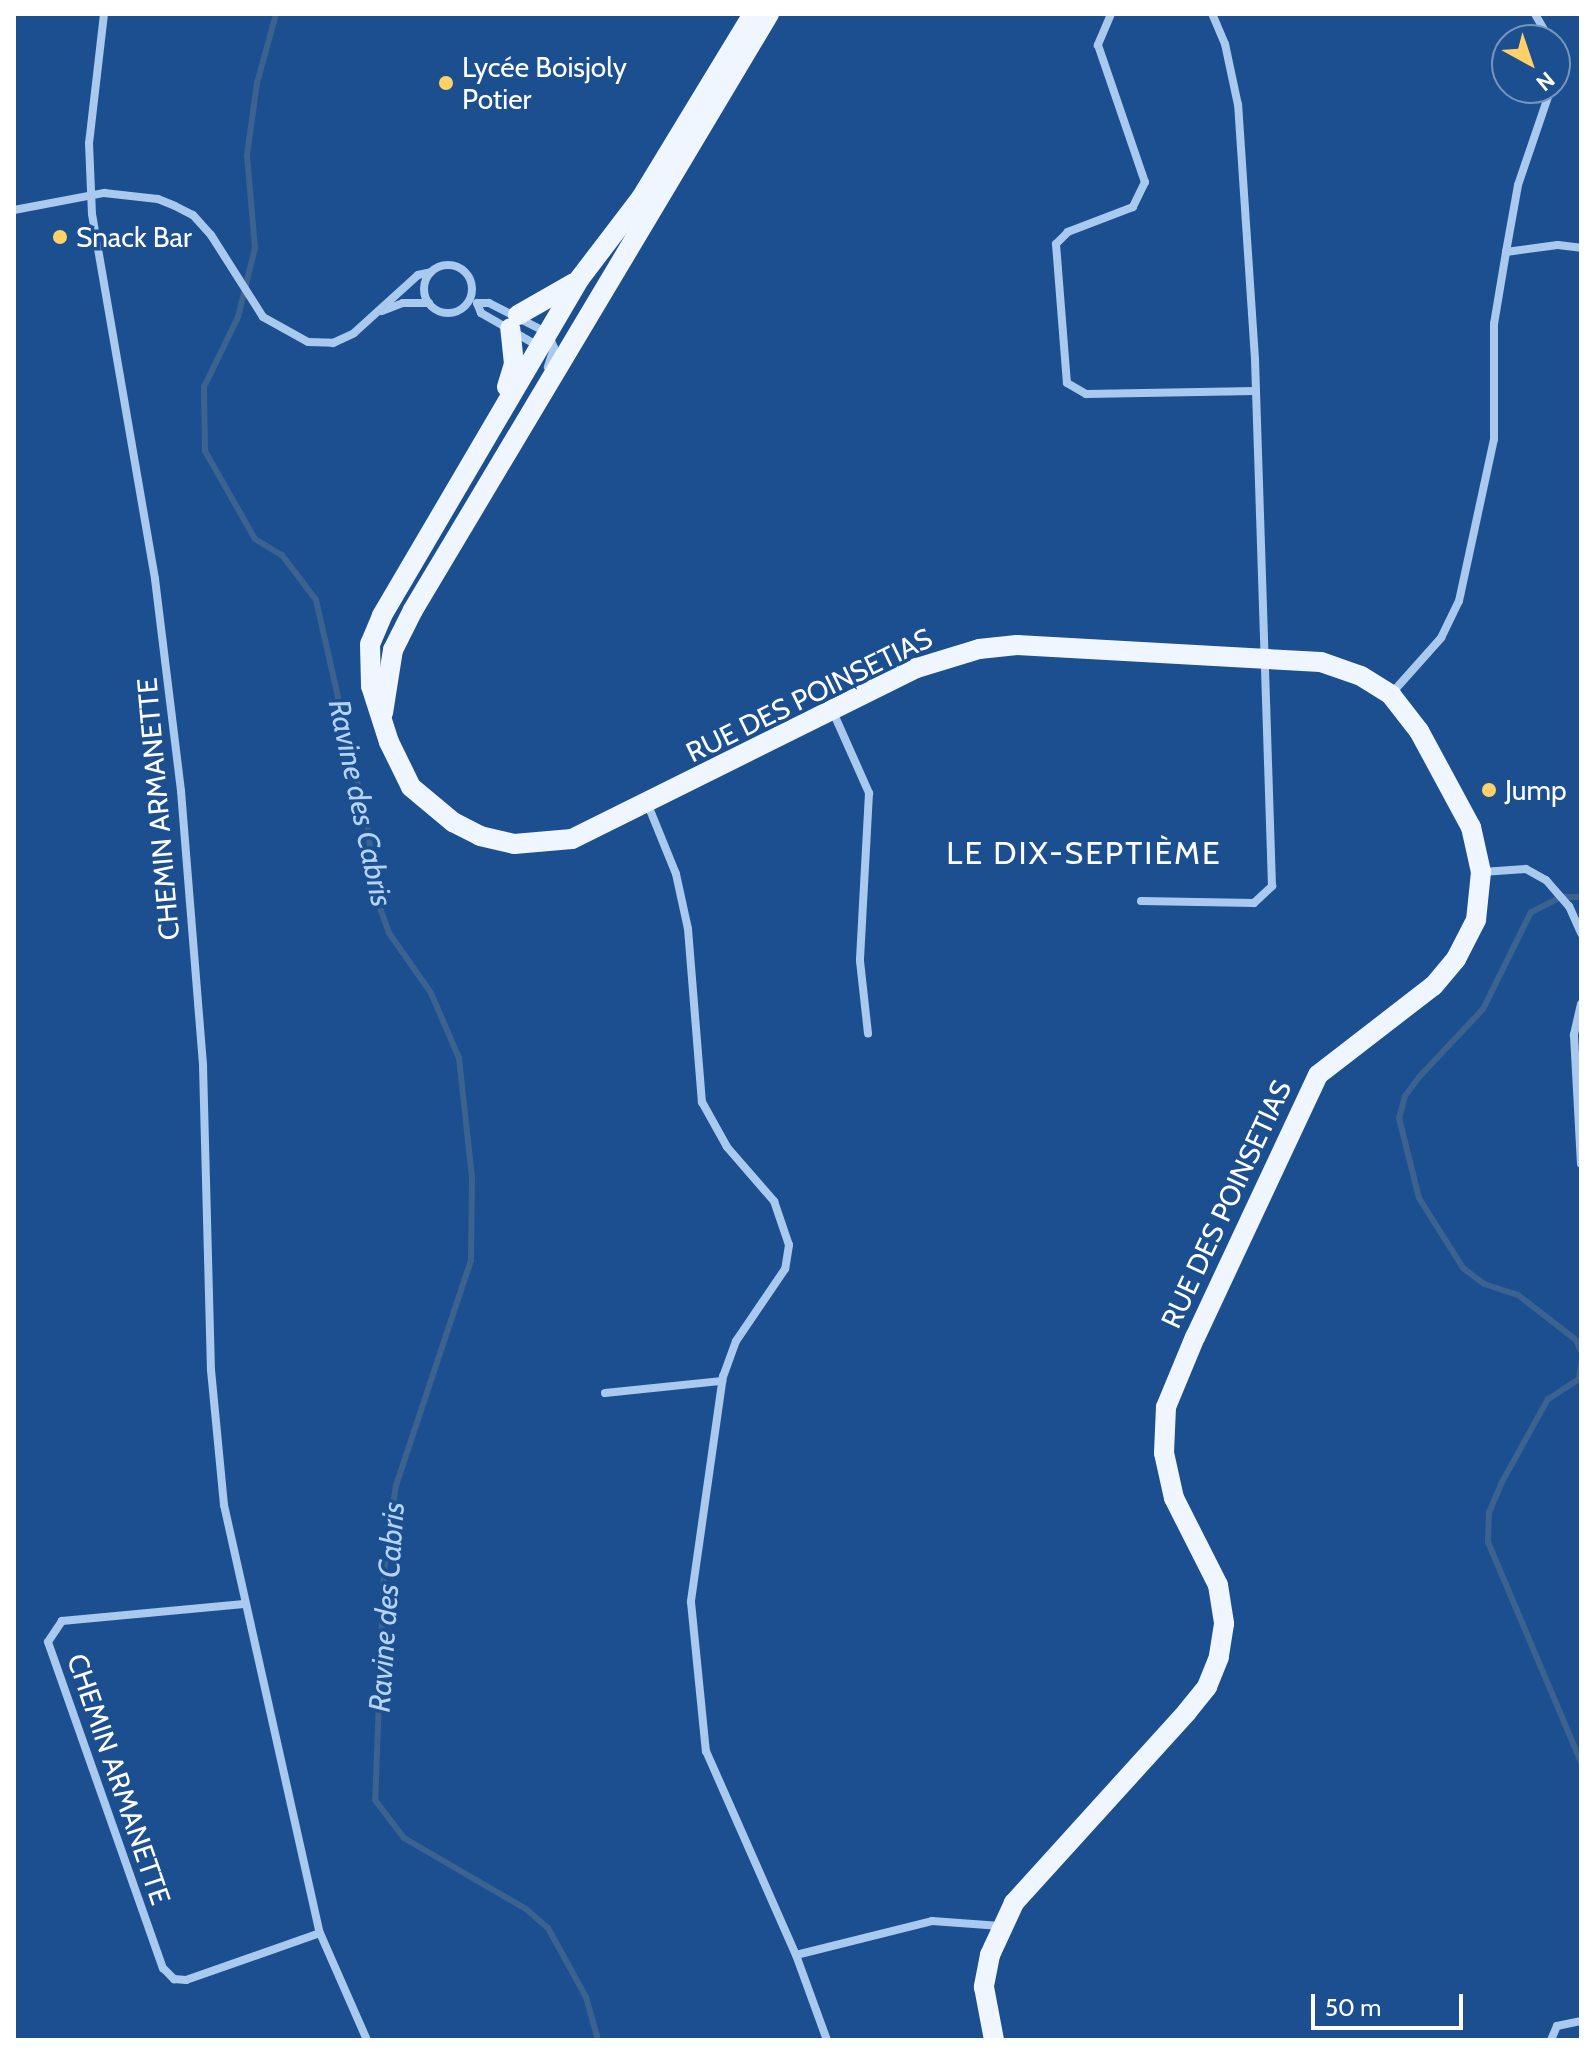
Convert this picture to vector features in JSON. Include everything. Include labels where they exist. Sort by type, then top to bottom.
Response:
[{"type":"main road","name":"RUE DES POINSETIAS","points":[[753,14],[641,198],[580,278],[548,343],[489,431],[370,644],[371,686],[411,787],[453,822],[480,836],[514,844],[572,839],[648,805],[917,668],[979,649],[1017,645],[1321,662],[1361,676],[1391,695],[1452,785],[1471,827],[1481,872],[1476,920],[1456,959],[1433,986],[1318,1075],[1166,1407],[1164,1453],[1174,1498],[1207,1557],[1224,1624],[1207,1687],[1036,1876],[1001,1926],[984,1987],[994,2040]]},
{"type":"main road","points":[[382,717],[393,650],[518,428],[578,336],[769,14]]},
{"type":"main road","points":[[489,431],[514,364],[514,322],[580,278]]},
{"type":"street","name":"CHEMIN ARMANETTE","points":[[104,14],[89,143],[92,194],[102,286],[168,669],[203,1066],[211,1370],[224,1505],[320,1933],[367,2040]]},
{"type":"street","points":[[1111,14],[1098,45],[1145,182],[1142,198],[1133,207],[1068,232],[1056,244],[1067,383],[1086,394],[1255,391]]},
{"type":"street","points":[[1141,901],[1254,903],[1272,886],[1255,391],[1238,105],[1225,44],[1212,14]]},
{"type":"street","points":[[1391,695],[1441,638],[1459,601],[1494,439],[1494,324],[1506,252],[1518,185],[1546,104]]},
{"type":"street","points":[[14,210],[92,194],[158,199],[193,215],[211,235],[263,317],[292,336],[333,343],[381,311],[418,275],[442,265],[458,266],[470,277],[474,300],[481,313],[514,322],[548,343]]},
{"type":"street","points":[[1506,252],[1558,245],[1581,248]]},
{"type":"street","points":[[429,303],[424,291],[431,272]]},
{"type":"street","points":[[381,311],[403,303],[429,303],[452,312],[474,300]]},
{"type":"street","points":[[474,300],[548,343],[578,336]]},
{"type":"street","points":[[518,428],[548,343]]},
{"type":"street","points":[[832,712],[869,793],[860,961],[868,1034]]},
{"type":"street","points":[[648,805],[676,874],[688,929],[702,1102],[727,1147],[774,1201],[789,1245],[785,1269],[736,1341],[722,1381],[691,1602],[706,1751],[796,1955],[827,2040]]},
{"type":"street","points":[[1481,872],[1526,869],[1546,880],[1569,906],[1581,933]]},
{"type":"street","points":[[1581,1004],[1574,1035],[1581,1164]]},
{"type":"street","points":[[605,1393],[722,1381]]},
{"type":"street","name":"CHEMIN ARMANETTE","points":[[244,1604],[62,1621],[48,1642],[163,1968],[174,1979],[186,1980],[320,1933]]},
{"type":"street","points":[[796,1955],[932,1921],[1001,1926]]},
{"type":"street","points":[[1551,2040],[1564,2021],[1581,2021]]},
{"type":"waterway","name":"Ravine des Cabris","points":[[276,14],[257,83],[247,155],[255,248],[238,317],[204,387],[205,451],[255,539],[282,555],[316,600],[368,829],[375,894],[389,933],[431,993],[459,1058],[472,1178],[471,1260],[396,1485],[384,1570],[375,1800],[404,1838],[526,1909],[548,1928],[586,1997],[598,2040]]},
{"type":"waterway","points":[[1581,897],[1561,897],[1531,912],[1483,1009],[1420,1076],[1405,1096],[1399,1118],[1419,1198],[1463,1268],[1484,1284],[1518,1295],[1576,1340],[1581,1351]]},
{"type":"waterway","points":[[1581,1363],[1579,1379],[1548,1399],[1502,1482],[1489,1512],[1488,1542],[1581,1762]]},
{"type":"place","name":"Lycée Boisjoly Potier","points":[[446,83]]},
{"type":"place","name":"Snack Bar","points":[[60,237]]},
{"type":"place","name":"Jump","points":[[1489,790]]},
{"type":"district","name":"LE DIX-SEPTIÈME","points":[[1084,853]]}]
